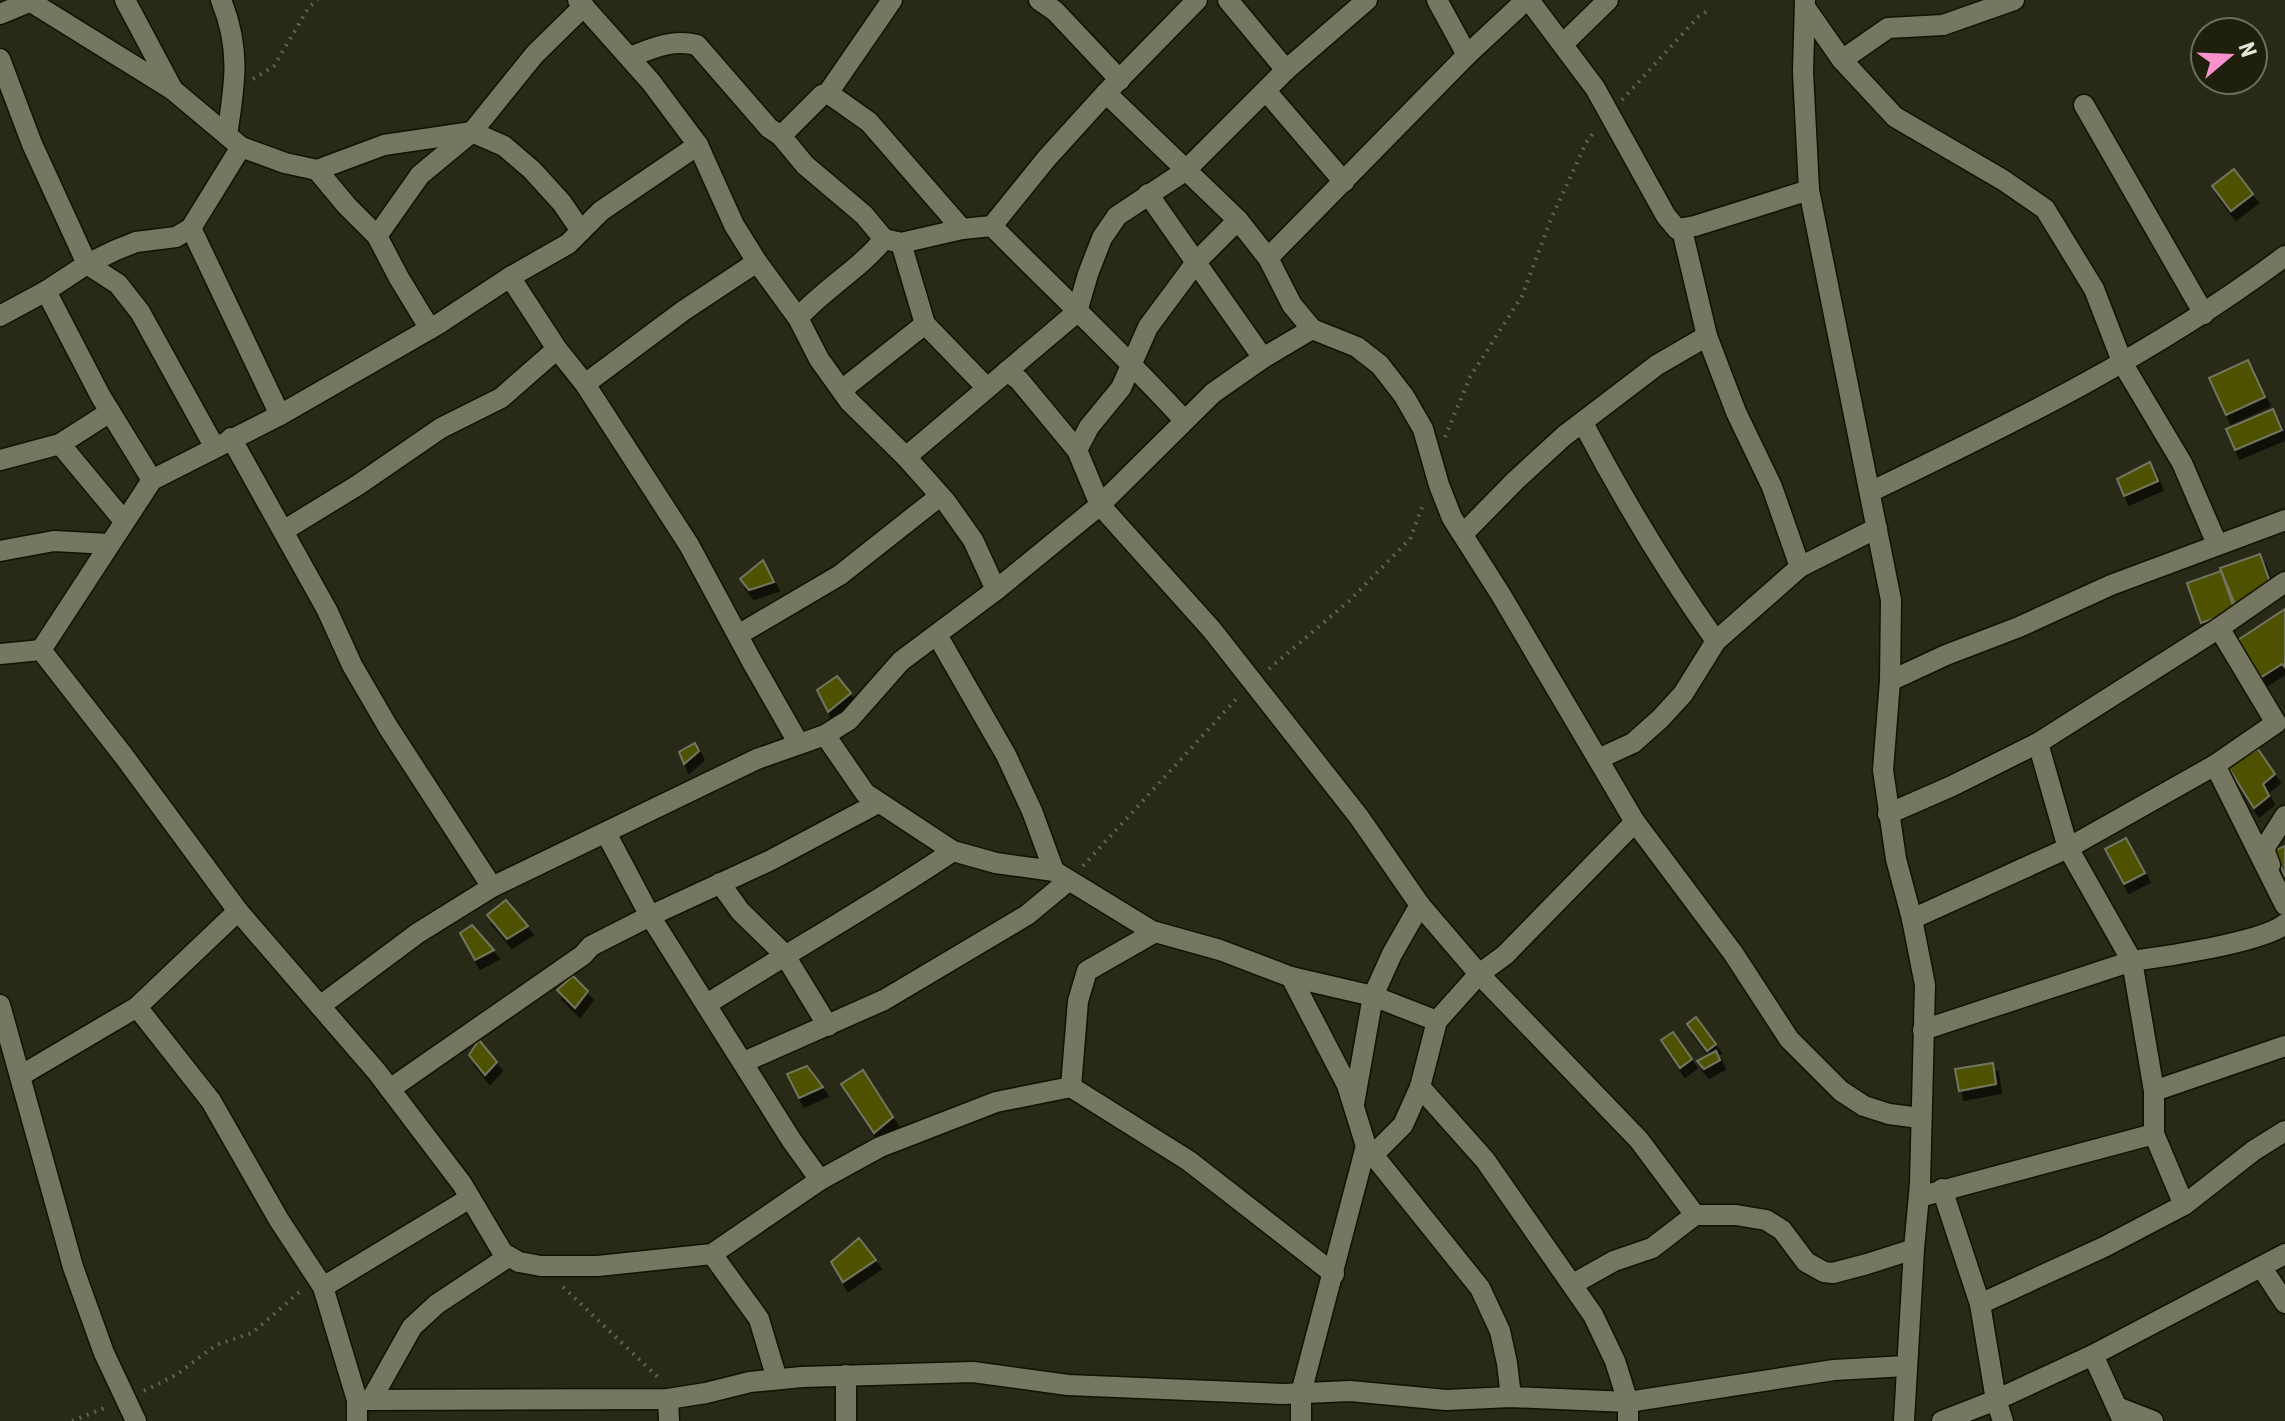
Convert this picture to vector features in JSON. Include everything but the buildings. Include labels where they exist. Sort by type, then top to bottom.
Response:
[{"type":"street","points":[[125,0],[173,90]]},
{"type":"street","points":[[0,316],[87,264],[136,242],[176,237],[191,228],[234,141],[236,62],[232,27],[221,0]]},
{"type":"street","points":[[1039,0],[1055,11],[1185,171],[1238,220],[1268,258],[1292,305],[1312,329],[1357,347],[1380,365],[1404,396],[1423,429],[1452,518],[1635,822],[1733,953],[1789,1039],[1841,1091],[1864,1106],[1889,1114],[1920,1118]]},
{"type":"street","points":[[798,318],[818,295],[892,241],[992,226],[1047,158],[1197,0]]},
{"type":"street","points":[[1228,0],[1286,70]]},
{"type":"street","points":[[906,457],[1077,312],[1102,238],[1117,216],[1185,171],[1286,70],[1367,0]]},
{"type":"street","points":[[1437,0],[1467,55]]},
{"type":"street","points":[[1268,258],[1467,55],[1527,0],[1595,88],[1674,227],[1682,230],[1809,190]]},
{"type":"street","points":[[1563,44],[1608,0]]},
{"type":"street","points":[[1842,60],[1888,28],[1943,25],[2014,0]]},
{"type":"street","points":[[0,14],[28,1],[173,90],[234,141],[294,166],[317,170],[384,145],[472,132],[504,146],[532,170],[562,203],[581,231]]},
{"type":"street","points":[[781,136],[822,95],[828,93],[886,2]]},
{"type":"street","points":[[377,236],[420,175],[472,132],[581,3],[630,57],[698,145],[734,225],[798,318],[819,359],[849,401],[906,457],[940,496],[973,540],[996,590]]},
{"type":"street","points":[[1806,5],[1842,60],[1895,117],[2003,180],[2045,209],[2094,289],[2123,364],[2182,463],[2217,544]]},
{"type":"street","points":[[1806,5],[1803,72],[1809,190],[1891,600],[1890,681],[1883,770],[1896,859],[1925,985],[1919,1197],[1904,1421]]},
{"type":"street","points":[[630,57],[663,44],[682,42],[697,45],[805,165],[892,241],[925,324],[987,388]]},
{"type":"street","points":[[0,59],[32,144],[87,264],[118,284],[140,312],[283,531],[327,610],[352,665],[492,887]]},
{"type":"street","points":[[1266,91],[1344,182]]},
{"type":"street","points":[[828,93],[869,122],[962,229]]},
{"type":"street","points":[[2084,105],[2204,314]]},
{"type":"street","points":[[41,650],[152,480],[280,415],[430,329],[568,244],[601,211],[698,145]]},
{"type":"street","points":[[317,170],[377,236],[430,329]]},
{"type":"street","points":[[1148,194],[1263,358]]},
{"type":"street","points":[[1077,450],[1089,427],[1121,388],[1148,327],[1197,261],[1238,220]]},
{"type":"street","points":[[992,226],[1132,363],[1184,420]]},
{"type":"street","points":[[191,228],[280,415]]},
{"type":"street","points":[[1682,230],[1707,336],[1736,412],[1772,487],[1800,567]]},
{"type":"street","points":[[1870,492],[2001,429],[2123,364],[2204,314],[2285,256]]},
{"type":"street","points":[[585,384],[683,311],[757,262]]},
{"type":"street","points":[[510,277],[557,349],[585,384],[689,545],[799,744]]},
{"type":"street","points":[[46,291],[110,412],[152,480]]},
{"type":"street","points":[[843,389],[925,324]]},
{"type":"street","points":[[320,1006],[418,933],[492,887],[757,759],[825,735],[849,720],[901,661],[996,590],[1100,505],[1213,393],[1312,329]]},
{"type":"street","points":[[1463,534],[1516,480],[1583,423],[1657,365],[1707,336]]},
{"type":"street","points":[[283,531],[358,485],[441,428],[501,398],[557,349]]},
{"type":"street","points":[[1007,371],[1019,380],[1077,450],[1100,505],[1134,539],[1252,680],[1359,817],[1420,905],[1479,974],[1639,1140],[1695,1215]]},
{"type":"street","points":[[0,460],[60,444],[110,412]]},
{"type":"street","points":[[1583,423],[1630,511],[1716,641]]},
{"type":"street","points":[[60,444],[124,521]]},
{"type":"street","points":[[738,635],[840,575],[940,496]]},
{"type":"street","points":[[1890,681],[2111,585],[2285,520]]},
{"type":"street","points":[[1598,759],[1633,743],[1660,719],[1683,694],[1716,641],[1800,567],[1877,528]]},
{"type":"street","points":[[0,551],[54,541],[109,544]]},
{"type":"street","points":[[1888,814],[2038,743],[2219,628],[2285,582]]},
{"type":"street","points":[[1912,919],[2068,848],[2215,765],[2281,720],[2219,628]]},
{"type":"street","points":[[937,635],[1006,755],[1061,876]]},
{"type":"street","points":[[0,654],[41,650]]},
{"type":"street","points":[[41,650],[238,911],[390,1089],[470,1198],[508,1257],[541,1266],[598,1266],[712,1254],[820,1180],[880,1147],[996,1102],[1071,1087],[1189,1161],[1334,1274]]},
{"type":"street","points":[[825,735],[865,793],[953,851],[1061,876],[1155,932],[1220,950],[1291,977],[1373,996],[1437,1021]]},
{"type":"street","points":[[2038,743],[2068,848],[2132,961],[2154,1091],[2154,1134],[2184,1205]]},
{"type":"street","points":[[2215,765],[2285,904]]},
{"type":"street","points":[[390,1089],[583,955],[591,946],[785,853],[878,803]]},
{"type":"street","points":[[2285,816],[2264,849],[2285,904]]},
{"type":"street","points":[[1301,1421],[1301,1393],[1370,1151],[1403,1125],[1420,1087],[1437,1021],[1479,974],[1505,955],[1635,822]]},
{"type":"street","points":[[606,833],[650,916],[792,1141],[820,1180]]},
{"type":"street","points":[[707,1004],[784,954],[885,897],[953,851]]},
{"type":"street","points":[[744,1062],[884,1000],[957,955],[990,939],[1027,915],[1061,876]]},
{"type":"street","points":[[720,883],[740,911],[784,954],[828,1026]]},
{"type":"street","points":[[637,890],[674,904]]},
{"type":"street","points":[[1354,1106],[1373,996],[1420,905]]},
{"type":"street","points":[[20,1076],[137,1007],[238,911]]},
{"type":"street","points":[[1923,1030],[2132,961],[2265,936],[2285,924]]},
{"type":"street","points":[[1071,1087],[1078,1001],[1087,971],[1155,932]]},
{"type":"street","points":[[1291,977],[1347,1085],[1370,1151],[1480,1288],[1500,1331],[1511,1397]]},
{"type":"street","points":[[0,1005],[73,1267],[104,1353],[136,1421]]},
{"type":"street","points":[[137,1007],[211,1101],[279,1220],[320,1282],[364,1400]]},
{"type":"street","points":[[2154,1091],[2285,1046]]},
{"type":"street","points":[[1420,1087],[1485,1160],[1593,1315],[1615,1361],[1628,1412]]},
{"type":"street","points":[[1980,1304],[2104,1247],[2184,1205],[2253,1151],[2285,1131]]},
{"type":"street","points":[[1919,1197],[2154,1134]]},
{"type":"street","points":[[1942,1189],[1980,1304],[1996,1400],[2003,1421]]},
{"type":"street","points":[[320,1282],[470,1198]]},
{"type":"street","points":[[1573,1284],[1614,1261],[1652,1248],[1695,1215],[1736,1215],[1766,1220],[1782,1230],[1806,1262],[1824,1272],[1833,1273],[1914,1249]]},
{"type":"street","points":[[712,1254],[759,1319],[777,1379]]},
{"type":"street","points":[[1942,1421],[2093,1355],[2285,1254]]},
{"type":"street","points":[[357,1421],[364,1400],[412,1327],[437,1304],[508,1257]]},
{"type":"street","points":[[2262,1268],[2285,1303]]},
{"type":"street","points":[[2093,1355],[2120,1414],[2153,1421]]},
{"type":"street","points":[[364,1400],[706,1393],[777,1379],[973,1372],[1068,1385],[1301,1393],[1350,1391],[1446,1400],[1511,1397],[1628,1412],[1834,1370],[1906,1366]]},
{"type":"street","points":[[846,1375],[846,1421]]},
{"type":"street","points":[[669,1394],[669,1421]]},
{"type":"path","points":[[234,91],[274,66],[309,7],[318,0]]},
{"type":"path","points":[[1061,876],[1100,849],[1252,680],[1349,601],[1410,539],[1470,377],[1522,296],[1551,219],[1586,143],[1608,112],[1698,17],[1709,10]]},
{"type":"path","points":[[556,1279],[669,1394]]},
{"type":"path","points":[[72,1421],[176,1375],[216,1345],[252,1333],[320,1282]]}]
